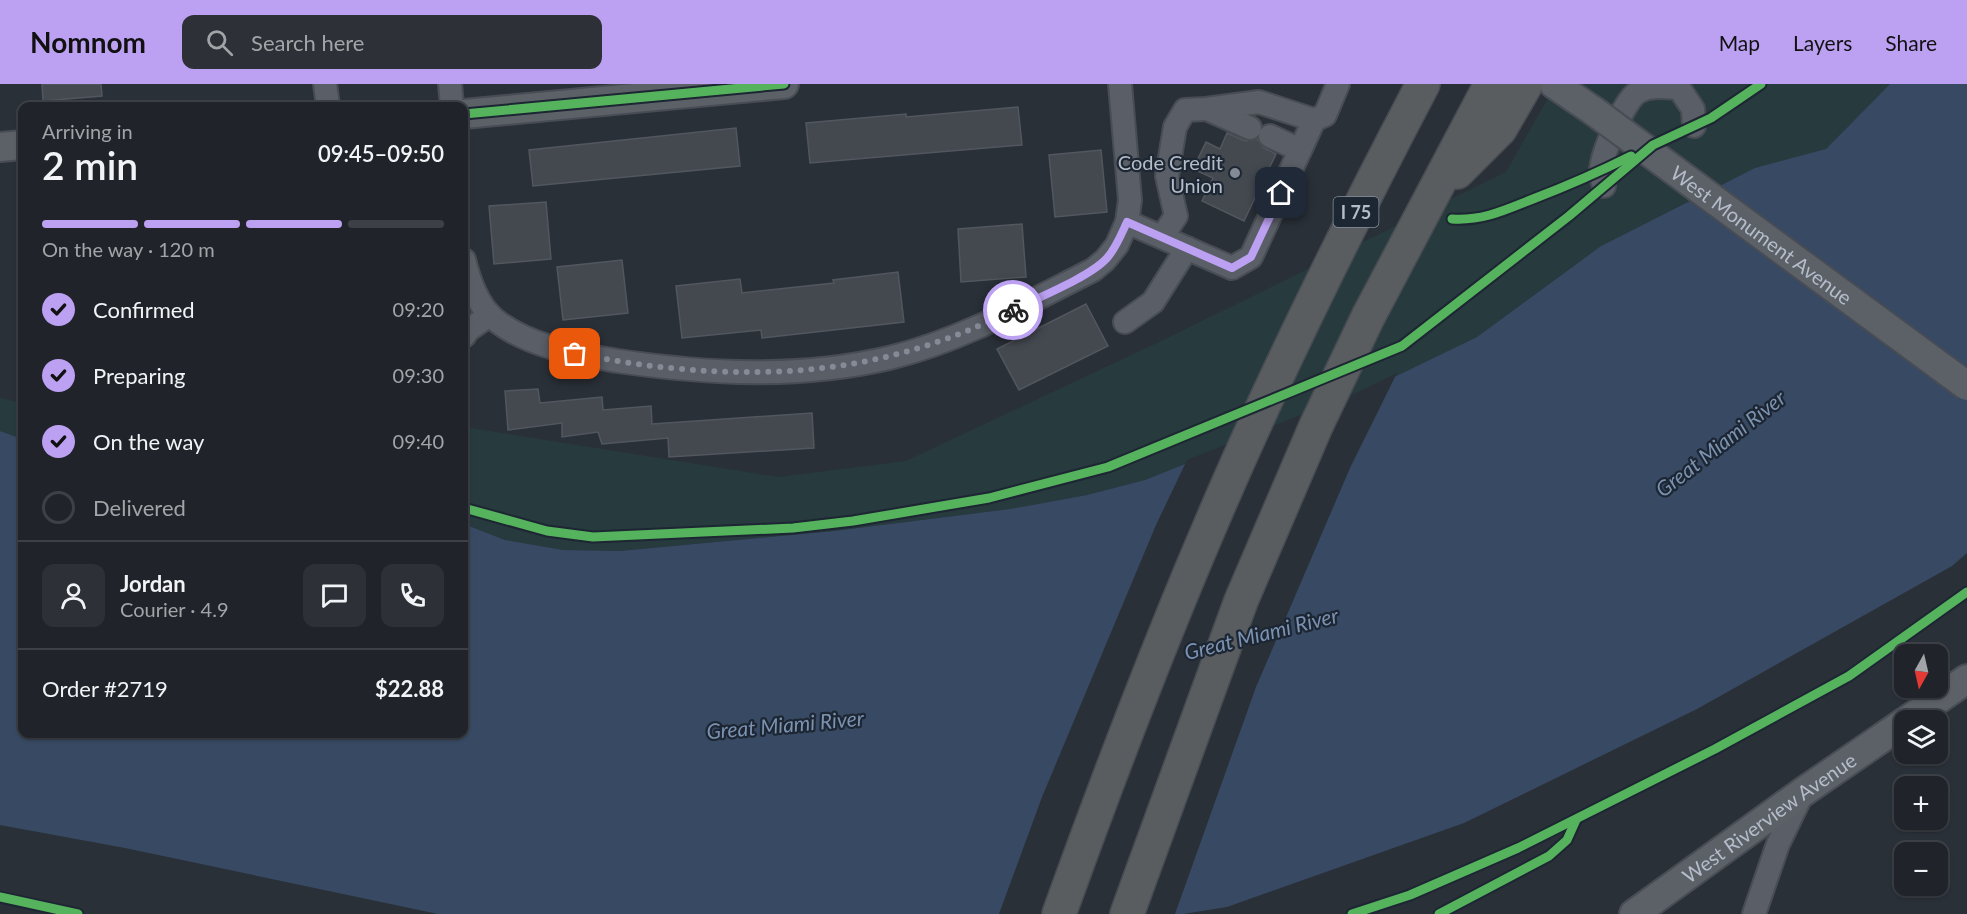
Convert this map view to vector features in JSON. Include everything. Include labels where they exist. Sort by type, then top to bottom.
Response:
[{"type":"highway","name":"I 75","points":[[1059,914],[1117,756],[1213,519],[1298,331],[1423,84]]},
{"type":"highway","points":[[1126,914],[1241,601],[1316,426],[1368,317],[1491,84]]},
{"type":"highway","points":[[1431,199],[1500,129],[1526,84]]},
{"type":"main road","points":[[550,106],[598,84]]},
{"type":"main road","points":[[468,114],[784,84]]},
{"type":"main road","name":"West Monument Avenue","points":[[1554,84],[1967,386]]},
{"type":"main road","points":[[0,147],[18,145]]},
{"type":"main road","name":"West Riverview Avenue","points":[[1922,710],[1967,679]]},
{"type":"main road","name":"West Riverview Avenue","points":[[1641,912],[1803,792],[1894,729]]},
{"type":"street","points":[[324,84],[327,102]]},
{"type":"street","points":[[450,84],[452,102]]},
{"type":"street","points":[[468,275],[470,283],[492,317],[514,331],[548,346],[575,354],[644,365],[721,372],[791,373],[835,368],[900,355],[981,326],[1093,270],[1106,260],[1117,245],[1127,222],[1130,200],[1120,84]]},
{"type":"street","points":[[1127,222],[1232,268],[1251,257],[1314,120],[1325,115],[1338,84]]},
{"type":"street","points":[[1604,186],[1600,171],[1612,134],[1628,99],[1639,91],[1658,86],[1679,88],[1693,109],[1694,126]]},
{"type":"street","points":[[1162,237],[1176,216],[1167,176],[1175,128],[1185,110],[1260,102],[1314,120]]},
{"type":"street","points":[[1206,109],[1300,150]]},
{"type":"street","points":[[1125,322],[1153,302],[1187,248]]},
{"type":"street","points":[[468,330],[492,317]]},
{"type":"street","points":[[1754,914],[1778,844],[1803,792]]},
{"type":"green space","points":[[1556,84],[1890,84],[1826,149],[1729,181],[1601,246],[1477,337],[1359,394],[1145,480],[1087,495],[1011,509],[834,531],[620,551],[563,550],[505,540],[468,526],[468,428],[778,477],[906,461],[1161,341],[1506,172]]},
{"type":"green space","points":[[0,398],[18,402],[18,438],[0,431]]},
{"type":"water","name":"Great Miami River","points":[[1890,84],[1967,84],[1967,553],[1952,566],[1697,709],[1464,823],[1227,907],[1183,914],[438,914],[125,848],[0,825],[0,431],[18,438],[18,738],[468,738],[468,526],[505,540],[563,550],[620,551],[834,531],[1010,509],[1087,495],[1145,480],[1359,394],[1477,337],[1601,246],[1755,168],[1826,149]]},
{"type":"pier","points":[[1397,373],[1350,468],[1256,687],[1175,914],[999,914],[1042,797],[1156,525],[1187,460],[1358,392]]},
{"type":"building","points":[[42,84],[101,84],[102,96],[43,101]]},
{"type":"building","points":[[1018,107],[1022,145],[810,163],[806,123]]},
{"type":"building","points":[[736,128],[740,166],[533,186],[529,150]]},
{"type":"building","name":"Code Credit Union","points":[[1227,133],[1245,141],[1257,139],[1264,148],[1276,154],[1244,221],[1202,201],[1213,178],[1193,169],[1206,142],[1220,149]]},
{"type":"building","points":[[1101,150],[1107,212],[1055,217],[1049,155]]},
{"type":"building","points":[[546,202],[551,259],[494,264],[489,206]]},
{"type":"building","points":[[1022,224],[1026,277],[961,282],[958,229]]},
{"type":"building","points":[[622,260],[628,313],[563,320],[557,267]]},
{"type":"building","points":[[898,272],[904,322],[762,338],[761,330],[682,338],[676,286],[740,279],[742,293],[834,283],[833,280]]},
{"type":"building","points":[[1086,304],[1108,346],[1019,390],[997,349]]},
{"type":"building","points":[[538,389],[540,403],[602,397],[603,410],[651,406],[652,424],[812,413],[814,448],[669,457],[668,438],[602,444],[598,432],[562,437],[562,423],[508,430],[505,391]]},
{"type":"cycle path","points":[[468,114],[784,84]]},
{"type":"cycle path","points":[[468,509],[547,531],[593,537],[793,528],[853,521],[989,498],[1108,467],[1402,346],[1569,216],[1653,145],[1711,118],[1761,84]]},
{"type":"cycle path","points":[[1452,219],[1474,218],[1503,211],[1571,184],[1631,156]]},
{"type":"cycle path","points":[[1352,914],[1410,895],[1518,848],[1715,749],[1849,676],[1967,592]]},
{"type":"cycle path","points":[[1439,914],[1549,856],[1567,840],[1576,820]]},
{"type":"cycle path","points":[[0,897],[78,914]]},
{"type":"way so far","points":[[575,354],[668,368],[721,372],[791,373],[890,358],[930,346],[981,326],[1013,310]]},
{"type":"place","name":"Code Credit Union","points":[[1235,173]]},
{"type":"route","points":[[1013,310],[1093,270],[1106,260],[1117,245],[1127,222],[1232,268],[1251,257],[1281,193]]}]
